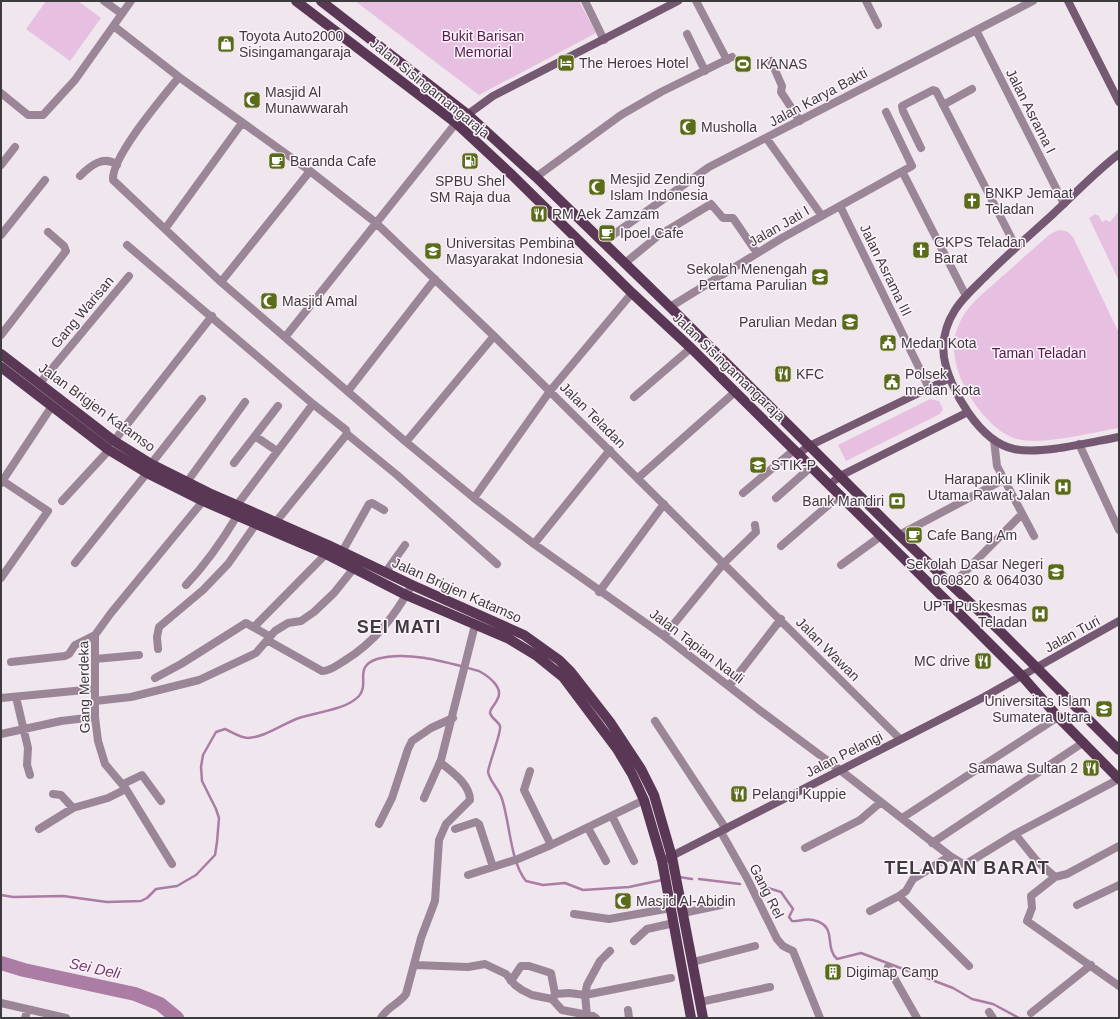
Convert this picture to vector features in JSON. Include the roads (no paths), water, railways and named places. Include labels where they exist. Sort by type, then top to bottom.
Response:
[{"type":"main road","name":"Jalan Sisingamangaraja","points":[[296,1],[456,123],[512,175],[632,293],[691,348],[829,485],[840,494],[1022,676],[1058,717],[1119,779]]},
{"type":"main road","name":"Jalan Sisingamangaraja","points":[[319,1],[467,114],[536,176],[1119,750]]},
{"type":"main road","points":[[310,12],[319,1]]},
{"type":"main road","name":"Jalan Brigjen Katamso","points":[[1,354],[52,406],[112,446],[203,500],[275,523],[524,635],[537,643],[571,672],[610,722],[647,780],[659,810],[672,857],[667,890],[691,1018]]},
{"type":"main road","name":"Jalan Brigjen Katamso","points":[[1,368],[28,380],[40,383],[112,446]]},
{"type":"main road","name":"Jalan Brigjen Katamso","points":[[149,469],[187,482],[237,510],[256,524],[326,554],[406,595],[522,646],[563,677],[618,749],[644,800],[662,861],[678,888],[703,1018]]},
{"type":"street","points":[[104,1],[122,14]]},
{"type":"street","points":[[1,93],[28,115],[43,115],[76,80],[132,1]]},
{"type":"street","points":[[584,1],[604,40]]},
{"type":"street","points":[[286,336],[375,222],[456,123],[493,96],[678,1]]},
{"type":"street","points":[[536,176],[621,115],[661,92],[730,59],[696,1]]},
{"type":"street","points":[[866,1],[878,25]]},
{"type":"street","name":"Jalan Karya Bakti","points":[[603,242],[700,173],[1034,1]]},
{"type":"street","points":[[1068,1],[1119,102]]},
{"type":"street","name":"Jalan Teladan","points":[[114,27],[179,77],[310,171],[375,222],[436,279],[781,620]]},
{"type":"street","name":"Jalan Asrama I","points":[[976,30],[1064,204]]},
{"type":"street","points":[[687,34],[705,71]]},
{"type":"street","points":[[771,61],[782,86],[781,92],[800,121]]},
{"type":"street","points":[[179,77],[127,144],[117,165],[113,180],[221,282],[286,336],[406,442],[494,336]]},
{"type":"street","points":[[944,105],[972,89]]},
{"type":"street","points":[[921,148],[902,106],[933,90],[936,91],[944,105],[1016,247]]},
{"type":"street","name":"Jalan Jati I","points":[[670,307],[757,253],[840,206],[903,173],[912,166],[886,112]]},
{"type":"street","points":[[165,229],[242,123]]},
{"type":"street","points":[[767,139],[822,216]]},
{"type":"street","points":[[1,165],[15,147]]},
{"type":"street","points":[[1119,154],[1016,247],[966,296],[949,322],[944,339],[944,357],[950,378],[968,412],[980,428],[994,440],[1014,449],[1037,450],[1119,437]]},
{"type":"street","points":[[80,176],[88,168],[101,161],[110,160],[117,165]]},
{"type":"street","points":[[221,282],[310,171]]},
{"type":"street","points":[[903,173],[966,296]]},
{"type":"street","points":[[1,235],[45,180]]},
{"type":"street","points":[[625,263],[658,236],[709,204],[713,205],[724,218],[733,218],[757,253]]},
{"type":"street","name":"Jalan Asrama III","points":[[840,206],[929,388]]},
{"type":"street","points":[[1,335],[66,251],[64,246],[48,232]]},
{"type":"street","points":[[127,245],[212,316],[313,404],[346,430],[347,434],[397,475],[497,564]]},
{"type":"street","name":"Gang Warisan","points":[[40,383],[129,276]]},
{"type":"street","points":[[348,391],[436,279]]},
{"type":"street","points":[[474,498],[550,391],[632,293]]},
{"type":"street","points":[[62,501],[112,446],[212,316]]},
{"type":"street","points":[[634,397],[691,348]]},
{"type":"street","points":[[743,493],[796,452],[950,378]]},
{"type":"street","points":[[638,478],[735,392]]},
{"type":"street","points":[[75,563],[202,399]]},
{"type":"street","points":[[187,482],[245,402]]},
{"type":"street","points":[[186,585],[204,566],[223,541],[237,510],[277,451],[313,404]]},
{"type":"street","points":[[1,578],[48,511],[2,482],[52,406]]},
{"type":"street","points":[[234,463],[278,406]]},
{"type":"street","points":[[829,485],[840,476],[968,412]]},
{"type":"street","points":[[275,523],[347,434]]},
{"type":"street","points":[[256,436],[277,451]]},
{"type":"street","points":[[994,440],[997,466],[1003,480],[1034,536]]},
{"type":"street","name":"Jalan Tapian Nauli","points":[[406,442],[474,498],[534,544],[599,592],[664,636],[950,856],[963,864],[968,863],[1015,834]]},
{"type":"street","points":[[1079,444],[1119,530]]},
{"type":"street","points":[[534,544],[610,450]]},
{"type":"street","points":[[776,498],[811,467]]},
{"type":"street","points":[[899,535],[1003,480]]},
{"type":"street","points":[[781,546],[840,494]]},
{"type":"street","name":"Gang Merdeka","points":[[172,864],[124,787],[105,764],[98,740],[95,717],[95,635],[111,613],[203,500]]},
{"type":"street","points":[[342,552],[369,504],[372,503],[384,510]]},
{"type":"street","points":[[599,592],[664,504]]},
{"type":"street","points":[[952,585],[1022,514]]},
{"type":"street","points":[[158,649],[157,637],[159,627],[203,590],[228,564],[256,524]]},
{"type":"street","points":[[664,636],[723,564],[756,532],[755,525]]},
{"type":"street","points":[[840,565],[881,536]]},
{"type":"street","points":[[385,573],[405,545]]},
{"type":"street","points":[[254,627],[326,554]]},
{"type":"street","points":[[95,701],[131,697],[199,680],[256,653],[268,638],[288,623],[301,621],[314,612],[334,593],[354,568]]},
{"type":"street","points":[[156,678],[246,623],[322,671],[327,671],[357,653],[375,638],[393,616],[412,585]]},
{"type":"street","name":"Jalan Wawan","points":[[729,686],[781,620],[900,739]]},
{"type":"street","name":"Jalan Turi","points":[[1037,668],[1119,621]]},
{"type":"street","points":[[424,798],[440,762],[453,718],[476,625]]},
{"type":"street","points":[[11,662],[65,656],[74,645],[95,635]]},
{"type":"street","points":[[95,659],[139,655]]},
{"type":"street","name":"Jalan Pelangi","points":[[662,861],[724,831],[1037,668]]},
{"type":"street","points":[[1,698],[95,689]]},
{"type":"street","points":[[16,697],[24,729],[30,775]]},
{"type":"street","points":[[1,734],[95,717]]},
{"type":"street","points":[[902,818],[1058,717]]},
{"type":"street","points":[[379,824],[392,798],[412,741],[431,728],[453,718]]},
{"type":"street","name":"Gang Rel","points":[[655,721],[724,831],[777,939],[783,946],[793,951],[796,956],[820,1018]]},
{"type":"street","points":[[932,843],[1084,742]]},
{"type":"street","points":[[381,1018],[385,1011],[402,1000],[406,994],[421,938],[434,905],[436,867],[440,836],[446,824],[470,800],[469,791],[465,785],[440,762]]},
{"type":"street","points":[[530,771],[524,790],[551,845]]},
{"type":"street","points":[[39,829],[73,808],[108,798],[142,775],[161,801]]},
{"type":"street","points":[[1055,877],[1036,860],[1015,834],[1119,779]]},
{"type":"street","points":[[53,794],[61,795],[73,808]]},
{"type":"street","points":[[468,875],[514,860],[551,845],[644,800]]},
{"type":"street","points":[[805,848],[860,820],[881,802]]},
{"type":"street","points":[[612,816],[634,861]]},
{"type":"street","points":[[455,829],[476,822],[479,824],[493,866]]},
{"type":"street","points":[[588,828],[606,861]]},
{"type":"street","points":[[1118,983],[1027,921],[1032,908],[1031,896],[1055,877],[1067,874],[1119,846]]},
{"type":"street","points":[[870,911],[905,891],[916,876],[950,856]]},
{"type":"street","points":[[1077,905],[1119,886]]},
{"type":"street","points":[[905,891],[969,966]]},
{"type":"street","points":[[683,913],[721,905]]},
{"type":"street","points":[[574,914],[609,919],[671,908]]},
{"type":"street","points":[[634,941],[647,930],[674,923]]},
{"type":"street","points":[[693,962],[755,946]]},
{"type":"street","points":[[587,1015],[585,995],[587,985],[600,961],[610,952]]},
{"type":"street","points":[[415,965],[468,967],[485,964],[506,974],[511,981],[522,990],[532,995],[554,997],[568,993],[585,995],[671,978]]},
{"type":"street","points":[[1032,1013],[1090,965]]},
{"type":"street","points":[[511,981],[519,968],[529,966],[552,974],[554,997],[562,1010],[596,1018]]},
{"type":"street","points":[[888,967],[917,1018]]},
{"type":"street","points":[[700,1002],[770,987]]},
{"type":"street","points":[[1,1003],[66,1018]]},
{"type":"street","points":[[25,1018],[28,1009]]},
{"type":"waterway","points":[[1,895],[13,897],[63,896],[107,902],[141,901],[147,898],[156,889],[177,886],[196,875],[215,855],[217,842],[219,818],[202,781],[201,767],[203,755],[216,732],[225,729],[242,737],[255,737],[268,733],[299,718],[339,708],[353,701],[359,696],[362,691],[364,671],[370,662],[377,659],[402,656],[455,664],[479,671],[491,679],[497,687],[499,696],[490,713],[499,724],[500,729],[488,772],[502,799],[513,853],[526,881],[543,885],[565,883],[583,890],[629,887],[662,880]]},
{"type":"waterway","points":[[679,877],[692,879]]},
{"type":"waterway","points":[[699,879],[740,884]]},
{"type":"waterway","points":[[759,885],[781,892],[793,909],[789,917],[792,921],[807,919],[813,920],[826,927],[830,937],[833,954],[837,959],[861,953],[953,988],[972,999],[993,1004],[1019,1018]]},
{"type":"waterway","name":"Sei Deli","points":[[1,963],[24,970],[135,994],[160,1004],[177,1018]]},
{"type":"place","name":"Toyota Auto2000 Sisingamangaraja","points":[[226,44]]},
{"type":"place","name":"The Heroes Hotel","points":[[566,63]]},
{"type":"place","name":"IKANAS","points":[[743,64]]},
{"type":"place","name":"Masjid Al Munawwarah","points":[[252,100]]},
{"type":"place","name":"Musholla","points":[[688,127]]},
{"type":"place","name":"Baranda Cafe","points":[[277,161]]},
{"type":"place","name":"SPBU Shel SM Raja dua","points":[[470,161]]},
{"type":"place","name":"Mesjid Zending Islam Indonesia","points":[[597,187]]},
{"type":"place","name":"BNKP Jemaat Teladan","points":[[972,201]]},
{"type":"place","name":"RM Aek Zamzam","points":[[539,214]]},
{"type":"place","name":"Ipoel Cafe","points":[[607,233]]},
{"type":"place","name":"GKPS Teladan Barat","points":[[921,250]]},
{"type":"place","name":"Universitas Pembina Masyarakat Indonesia","points":[[433,251]]},
{"type":"place","name":"Sekolah Menengah Pertama Parulian","points":[[820,277]]},
{"type":"place","name":"Masjid Amal","points":[[269,301]]},
{"type":"place","name":"Parulian Medan","points":[[850,322]]},
{"type":"place","name":"Medan Kota","points":[[888,343]]},
{"type":"place","name":"KFC","points":[[783,374]]},
{"type":"place","name":"Polsek medan Kota","points":[[892,382]]},
{"type":"place","name":"STIK-P","points":[[758,465]]},
{"type":"place","name":"Harapanku Klinik Utama Rawat Jalan","points":[[1063,487]]},
{"type":"place","name":"Bank Mandiri","points":[[897,501]]},
{"type":"place","name":"Cafe Bang Am","points":[[914,535]]},
{"type":"place","name":"Sekolah Dasar Negeri 060820 & 064030","points":[[1056,572]]},
{"type":"place","name":"UPT Puskesmas Teladan","points":[[1040,614]]},
{"type":"place","name":"MC drive","points":[[983,661]]},
{"type":"place","name":"Universitas Islam Sumatera Utara","points":[[1104,709]]},
{"type":"place","name":"Samawa Sultan 2","points":[[1091,768]]},
{"type":"place","name":"Pelangi Kuppie","points":[[739,794]]},
{"type":"place","name":"Masjid Al-Abidin","points":[[623,901]]},
{"type":"place","name":"Digimap Camp","points":[[833,972]]},
{"type":"district","name":"SEI MATI","points":[[399,627]]},
{"type":"district","name":"TELADAN BARAT","points":[[967,868]]},
{"type":"park label","name":"Bukit Barisan Memorial","points":[[483,44]]},
{"type":"park label","name":"Taman Teladan","points":[[1039,353]]}]
